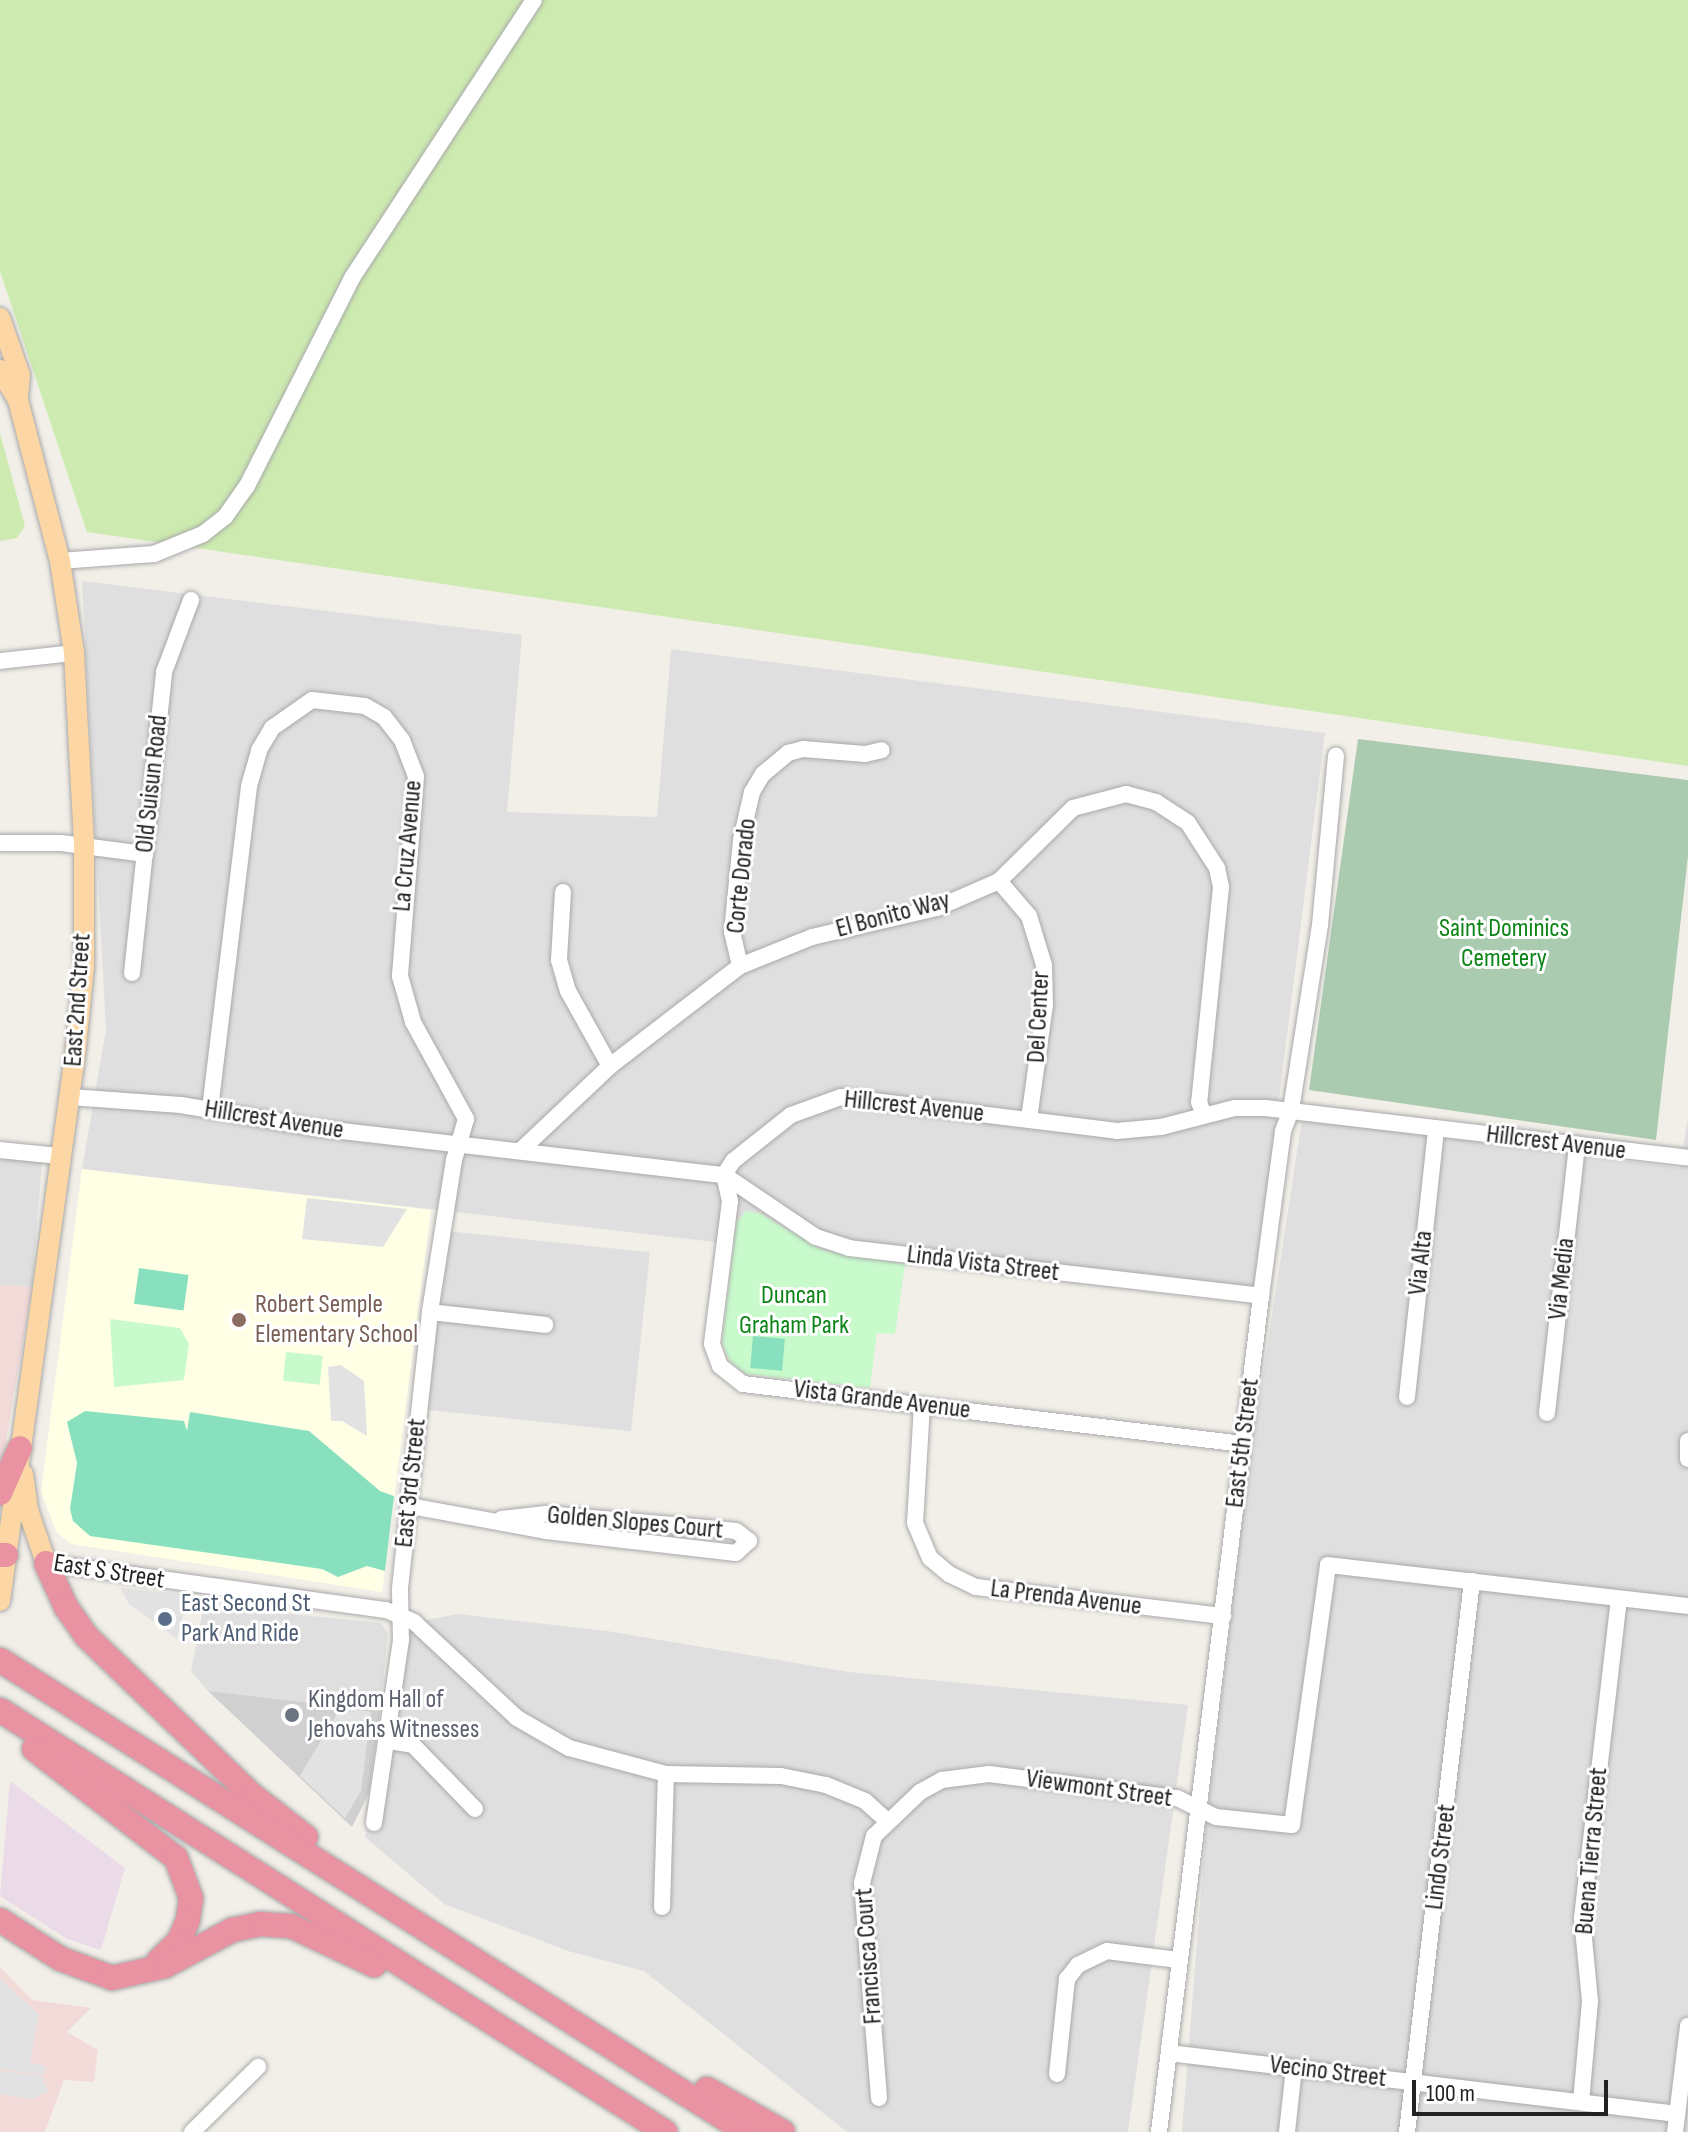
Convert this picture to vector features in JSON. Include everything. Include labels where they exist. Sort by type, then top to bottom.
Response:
[{"type":"highway","points":[[0,1493],[20,1448]]},
{"type":"highway","points":[[46,1563],[66,1607],[86,1636],[253,1796],[391,1907]]},
{"type":"highway","points":[[8,1665],[746,2132]]},
{"type":"highway","points":[[3,1719],[176,1858],[191,1898],[188,1920],[179,1941],[150,1970]]},
{"type":"highway","points":[[3,1719],[665,2132]]},
{"type":"highway","points":[[0,1920],[92,1973],[125,1977],[150,1970],[232,1930],[260,1924],[291,1926],[441,2002],[485,2018]]},
{"type":"highway","points":[[0,1938],[31,1940]]},
{"type":"highway","points":[[535,1998],[607,2032],[783,2132]]},
{"type":"highway","points":[[538,2052],[633,2132]]},
{"type":"main road","name":"East 2nd Street","points":[[0,318],[20,375],[18,400]]},
{"type":"main road","name":"East 2nd Street","points":[[0,370],[18,400],[60,561],[74,653],[84,846],[84,966],[70,1097],[3,1555],[0,1601]]},
{"type":"main road","points":[[20,1448],[28,1510],[46,1563]]},
{"type":"main road","name":"East S Street","points":[[3,1555],[46,1563]]},
{"type":"street","points":[[60,561],[154,554],[203,534],[225,517],[247,486],[338,300],[534,0]]},
{"type":"street","name":"Old Suisun Road","points":[[132,973],[164,672],[191,600]]},
{"type":"street","points":[[0,661],[74,653]]},
{"type":"street","name":"La Cruz Avenue","points":[[210,1109],[249,786],[259,750],[289,712],[312,700],[338,699],[384,717],[407,749],[416,776],[400,976],[413,1022],[464,1111],[461,1145]]},
{"type":"street","name":"Corte Dorado","points":[[740,966],[732,932],[741,840],[752,792],[763,774],[788,753],[803,749],[865,754],[882,750]]},
{"type":"street","name":"East 5th Street","points":[[1159,2132],[1261,1296],[1283,1131],[1291,1110],[1321,913],[1336,756]]},
{"type":"street","name":"El Bonito Way","points":[[521,1150],[610,1066],[740,966],[812,937],[937,908],[999,881],[1048,828],[1084,804],[1126,794],[1156,802],[1188,823],[1217,868],[1221,887],[1199,1102],[1203,1113]]},
{"type":"street","points":[[0,843],[84,846],[145,854]]},
{"type":"street","name":"Del Center","points":[[999,881],[1029,916],[1044,965],[1045,1005],[1029,1119]]},
{"type":"street","points":[[563,892],[559,960],[568,991],[610,1066]]},
{"type":"street","name":"Hillcrest Avenue","points":[[70,1097],[210,1109],[461,1145],[724,1175],[733,1161],[791,1115],[820,1101],[870,1098],[1134,1131],[1235,1108],[1291,1110],[1688,1158]]},
{"type":"street","name":"Via Alta","points":[[1407,1397],[1436,1129]]},
{"type":"street","name":"East 3rd Street","points":[[374,1823],[389,1741],[430,1312],[454,1160],[461,1145]]},
{"type":"street","name":"Via Media","points":[[1547,1413],[1577,1145]]},
{"type":"street","points":[[0,1150],[59,1156]]},
{"type":"street","name":"Linda Vista Street","points":[[724,1175],[816,1237],[849,1248],[1261,1296]]},
{"type":"street","name":"Vista Grande Avenue","points":[[724,1175],[730,1201],[712,1344],[720,1366],[743,1384],[1243,1444]]},
{"type":"street","points":[[430,1312],[545,1325]]},
{"type":"street","name":"La Prenda Avenue","points":[[922,1405],[915,1523],[930,1558],[949,1574],[976,1587],[1223,1616]]},
{"type":"street","points":[[1688,1441],[1688,1459]]},
{"type":"street","name":"Golden Slopes Court","points":[[410,1506],[501,1519],[546,1531],[736,1553],[749,1541],[736,1531],[546,1514],[501,1519]]},
{"type":"street","name":"East S Street","points":[[46,1563],[402,1616]]},
{"type":"street","name":"Viewmont Street","points":[[886,1820],[920,1792],[967,1774],[1177,1798],[1216,1817],[1292,1825],[1328,1565],[1688,1606]]},
{"type":"street","name":"Lindo Street","points":[[1407,2132],[1472,1581]]},
{"type":"street","name":"Buena Tierra Street","points":[[1581,2102],[1590,2001],[1582,1918],[1619,1599]]},
{"type":"street","points":[[402,1616],[494,1700],[544,1735],[599,1760],[666,1774],[781,1776],[826,1785],[865,1801],[886,1820]]},
{"type":"street","points":[[389,1741],[413,1745],[475,1809]]},
{"type":"street","points":[[662,1907],[666,1774]]},
{"type":"street","name":"Francisca Court","points":[[879,2098],[862,1883],[870,1846],[886,1820]]},
{"type":"street","points":[[1057,2074],[1067,1979],[1078,1965],[1107,1951],[1178,1960]]},
{"type":"street","points":[[1675,2132],[1688,2026]]},
{"type":"street","name":"Vecino Street","points":[[1169,2053],[1677,2114]]},
{"type":"street","points":[[192,2132],[258,2067]]},
{"type":"street","points":[[1287,2132],[1294,2068]]},
{"type":"shaded area","points":[[82,581],[522,635],[507,812],[657,817],[671,649],[1325,733],[1255,1289],[715,1242],[82,1169],[106,1029]]},
{"type":"shaded area","points":[[1688,1117],[1688,2132],[1182,2132],[1206,1827],[1249,1466],[1302,1119],[1680,1168]]},
{"type":"shaded area","points":[[0,1157],[42,1161],[32,1287],[0,1285]]},
{"type":"shaded area","name":"Robert Semple Elementary School","points":[[82,1169],[431,1210],[382,1592],[71,1544],[57,1533],[41,1492]]},
{"type":"shaded area","points":[[307,1198],[407,1209],[383,1247],[302,1239]]},
{"type":"shaded area","points":[[447,1231],[650,1252],[631,1431],[428,1410]]},
{"type":"shaded area","points":[[0,1285],[32,1287],[0,1477]]},
{"type":"shaded area","points":[[341,1365],[364,1381],[367,1436],[342,1421],[331,1421],[328,1367]]},
{"type":"shaded area","name":"East Second St Park And Ride","points":[[120,1588],[188,1595],[177,1639],[129,1604]]},
{"type":"shaded area","points":[[204,1605],[381,1623],[388,1634],[380,1711],[208,1691],[191,1671]]},
{"type":"shaded area","points":[[458,1614],[607,1631],[849,1672],[1188,1705],[1128,2132],[847,2132],[644,1971],[568,1951],[444,1904],[365,1837],[406,1624]]},
{"type":"shaded area","points":[[208,1691],[380,1711],[369,1793],[352,1827]]},
{"type":"shaded area","points":[[341,1707],[371,1712],[361,1791],[345,1818],[300,1776]]},
{"type":"shaded area","points":[[10,1781],[125,1868],[101,1950],[67,1939],[0,1896]]},
{"type":"shaded area","points":[[0,1967],[32,2000],[91,2008],[67,2032],[98,2050],[94,2082],[64,2080],[45,2132],[0,2132]]},
{"type":"shaded area","points":[[0,1978],[39,2015],[30,2063],[45,2066],[44,2075],[0,2069]]},
{"type":"shaded area","points":[[0,2071],[41,2076],[48,2091],[34,2099],[0,2094]]},
{"type":"green space","points":[[0,0],[1688,0],[1688,766],[87,532],[0,271]]},
{"type":"green space","points":[[0,433],[25,526],[17,538],[0,541]]},
{"type":"green space","name":"Saint Dominics Cemetery","points":[[1358,739],[1688,780],[1688,856],[1656,1140],[1309,1090]]},
{"type":"green space","name":"Duncan Graham Park","points":[[746,1211],[759,1213],[825,1251],[905,1264],[895,1334],[877,1333],[870,1388],[746,1374],[730,1362],[722,1342],[736,1223]]},
{"type":"green space","points":[[139,1268],[189,1275],[184,1311],[134,1304]]},
{"type":"green space","points":[[110,1319],[180,1328],[189,1344],[184,1380],[114,1387]]},
{"type":"green space","points":[[753,1336],[785,1339],[782,1371],[750,1368]]},
{"type":"green space","points":[[286,1352],[323,1356],[320,1385],[283,1381]]},
{"type":"green space","points":[[85,1411],[184,1421],[187,1431],[190,1412],[309,1431],[380,1491],[394,1496],[385,1571],[367,1566],[338,1577],[322,1569],[90,1536],[73,1521],[70,1509],[77,1463],[67,1422]]},
{"type":"place","name":"Robert Semple Elementary School","points":[[239,1320]]},
{"type":"place","name":"East Second St Park And Ride","points":[[165,1619]]},
{"type":"place","name":"Kingdom Hall of Jehovahs Witnesses","points":[[292,1715]]}]
